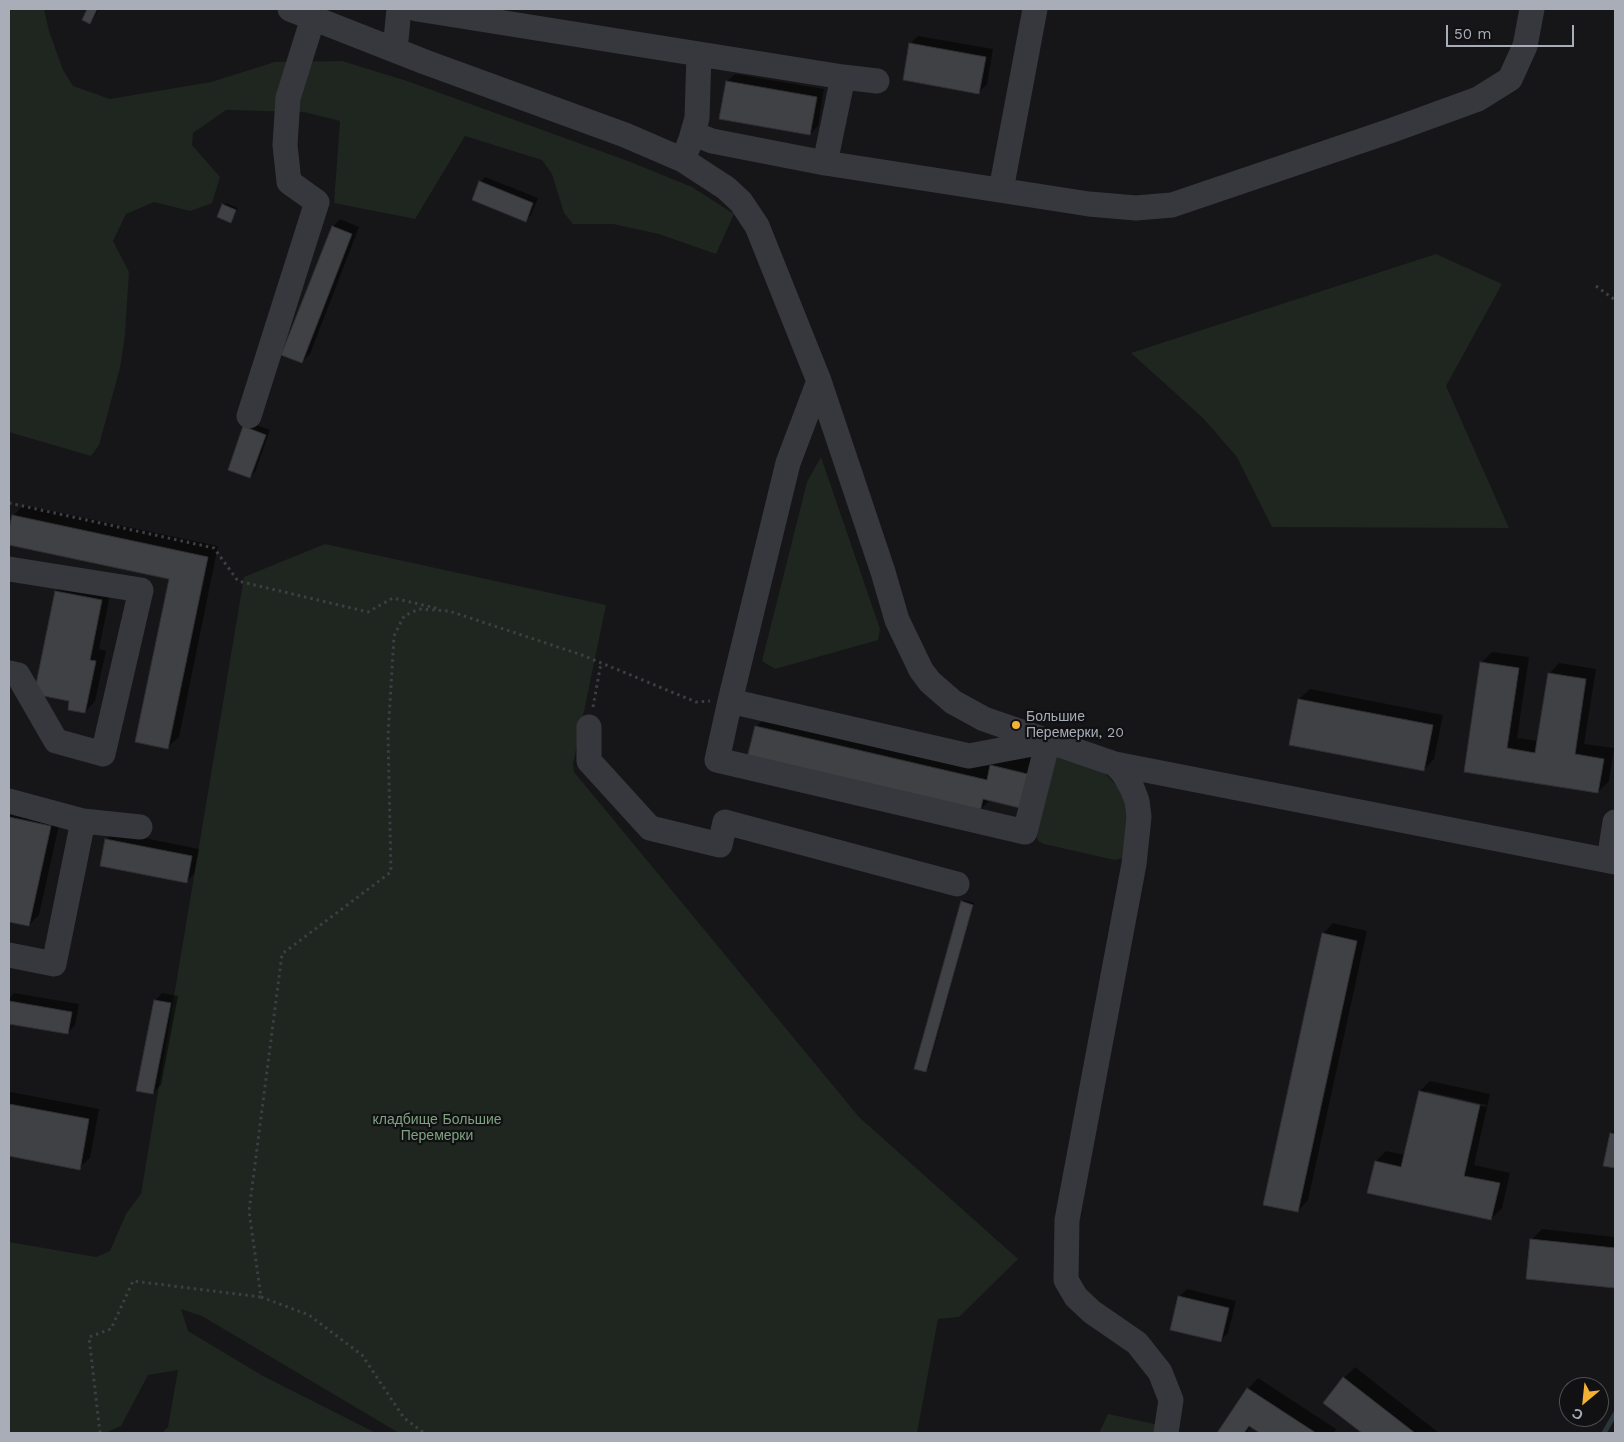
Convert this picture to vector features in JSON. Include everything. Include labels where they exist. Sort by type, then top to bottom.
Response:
[{"type":"street","points":[[290,9],[625,135],[687,149],[742,202],[757,226],[820,381],[897,620],[920,670],[940,692],[968,712],[1116,764],[1612,862],[1615,822]]},
{"type":"street","points":[[395,50],[399,9]]},
{"type":"street","points":[[417,9],[877,80]]},
{"type":"street","points":[[1001,190],[1035,9]]},
{"type":"street","points":[[687,149],[697,135],[712,141],[825,163],[1089,204],[1136,208],[1172,205],[1478,99],[1510,79],[1525,46],[1532,9]]},
{"type":"street","points":[[249,416],[317,202],[289,182],[284,145],[288,98],[314,18]]},
{"type":"street","points":[[687,149],[696,118],[699,54]]},
{"type":"street","points":[[825,163],[843,76]]},
{"type":"street","points":[[820,381],[788,462],[719,701],[717,760],[1025,832],[1048,741]]},
{"type":"street","points":[[9,569],[140,590],[103,754],[56,741],[18,676],[9,673]]},
{"type":"street","points":[[719,701],[969,756],[1048,741]]},
{"type":"street","points":[[589,728],[589,761],[650,828],[720,845],[725,822],[957,884]]},
{"type":"street","points":[[1116,764],[1132,788],[1137,801],[1139,817],[1134,864],[1067,1220],[1066,1280],[1076,1297],[1086,1307],[1137,1343],[1160,1372],[1171,1400],[1166,1433]]},
{"type":"street","points":[[9,800],[83,821],[140,827]]},
{"type":"street","points":[[9,954],[54,964],[83,821]]},
{"type":"path","points":[[1596,286],[1615,300]]},
{"type":"path","points":[[9,503],[214,548],[238,581],[368,612],[393,598],[449,611],[582,655],[696,702],[719,701]]},
{"type":"path","points":[[261,1297],[248,1211],[282,954],[391,872],[388,735],[394,636],[404,616],[419,609],[449,611]]},
{"type":"path","points":[[589,728],[600,663]]},
{"type":"path","points":[[100,1433],[89,1337],[111,1329],[133,1280],[261,1297],[309,1315],[362,1355],[404,1418],[424,1433]]},
{"type":"green space","points":[[9,9],[44,9],[49,31],[63,70],[73,86],[110,99],[211,82],[275,62],[342,61],[407,81],[628,161],[692,187],[734,214],[716,254],[659,234],[613,224],[573,224],[564,213],[552,174],[542,160],[465,136],[415,219],[334,203],[340,121],[304,112],[226,110],[193,133],[192,145],[220,177],[212,203],[190,211],[154,202],[126,214],[113,241],[129,272],[125,335],[120,368],[99,445],[91,456],[9,432]]},
{"type":"green space","points":[[1436,254],[1502,284],[1446,386],[1509,528],[1272,527],[1237,457],[1203,418],[1131,353]]},
{"type":"green space","points":[[821,457],[880,629],[878,640],[775,669],[762,661],[807,482]]},
{"type":"green space","name":"кладбище Большие Перемерки","points":[[325,544],[606,605],[573,764],[574,772],[859,1117],[1018,1259],[959,1317],[938,1319],[917,1433],[399,1433],[202,1316],[181,1309],[188,1331],[263,1376],[376,1433],[162,1433],[168,1427],[178,1370],[148,1375],[121,1426],[105,1433],[9,1433],[9,1242],[96,1257],[110,1251],[126,1214],[141,1194],[244,577]]},
{"type":"green space","points":[[1052,755],[1104,772],[1121,791],[1129,819],[1123,858],[1115,860],[1038,841],[1035,830]]},
{"type":"green space","points":[[1108,1414],[1159,1425],[1157,1433],[1099,1433]]},
{"type":"building","points":[[87,9],[97,9],[90,24],[82,20]]},
{"type":"building","points":[[909,43],[986,57],[979,94],[903,80]]},
{"type":"building","points":[[726,81],[817,97],[810,135],[719,119]]},
{"type":"building","points":[[479,181],[533,203],[526,222],[472,200]]},
{"type":"building","points":[[222,204],[236,210],[231,223],[217,217]]},
{"type":"building","points":[[332,226],[352,234],[302,363],[281,355]]},
{"type":"building","points":[[243,426],[266,435],[250,478],[228,470]]},
{"type":"building","points":[[12,515],[208,557],[168,749],[135,742],[169,579],[9,545],[9,529]]},
{"type":"building","points":[[55,591],[102,600],[90,660],[96,661],[85,713],[68,710],[69,701],[34,694]]},
{"type":"building","points":[[1480,662],[1519,668],[1507,748],[1535,753],[1548,673],[1586,679],[1575,754],[1604,759],[1598,793],[1464,772]]},
{"type":"building","points":[[1298,699],[1433,725],[1424,771],[1289,745]]},
{"type":"building","points":[[755,726],[987,780],[990,765],[1036,776],[1028,810],[983,799],[980,812],[747,758]]},
{"type":"building","points":[[9,817],[51,826],[29,926],[9,922]]},
{"type":"building","points":[[105,839],[192,856],[187,883],[100,866]]},
{"type":"building","points":[[961,901],[973,905],[926,1072],[914,1069]]},
{"type":"building","points":[[1322,933],[1357,941],[1298,1212],[1263,1205]]},
{"type":"building","points":[[154,1000],[171,1003],[153,1094],[136,1091]]},
{"type":"building","points":[[9,1001],[72,1012],[68,1034],[9,1024]]},
{"type":"building","points":[[1419,1091],[1480,1105],[1464,1176],[1500,1183],[1491,1220],[1367,1193],[1375,1161],[1401,1167]]},
{"type":"building","points":[[9,1104],[89,1119],[80,1170],[9,1156]]},
{"type":"building","points":[[1610,1133],[1615,1134],[1615,1168],[1603,1166]]},
{"type":"building","points":[[1530,1239],[1615,1248],[1615,1288],[1526,1279]]},
{"type":"building","points":[[1178,1296],[1229,1308],[1221,1342],[1170,1330]]},
{"type":"building","points":[[1343,1377],[1415,1433],[1362,1433],[1323,1403]]},
{"type":"building","points":[[1247,1388],[1316,1433],[1260,1433],[1249,1426],[1244,1433],[1217,1433]]},
{"type":"waterway","points":[[1604,1433],[1615,1414]]},
{"type":"place","name":"Большие Перемерки, 20","points":[[1016,725]]}]
